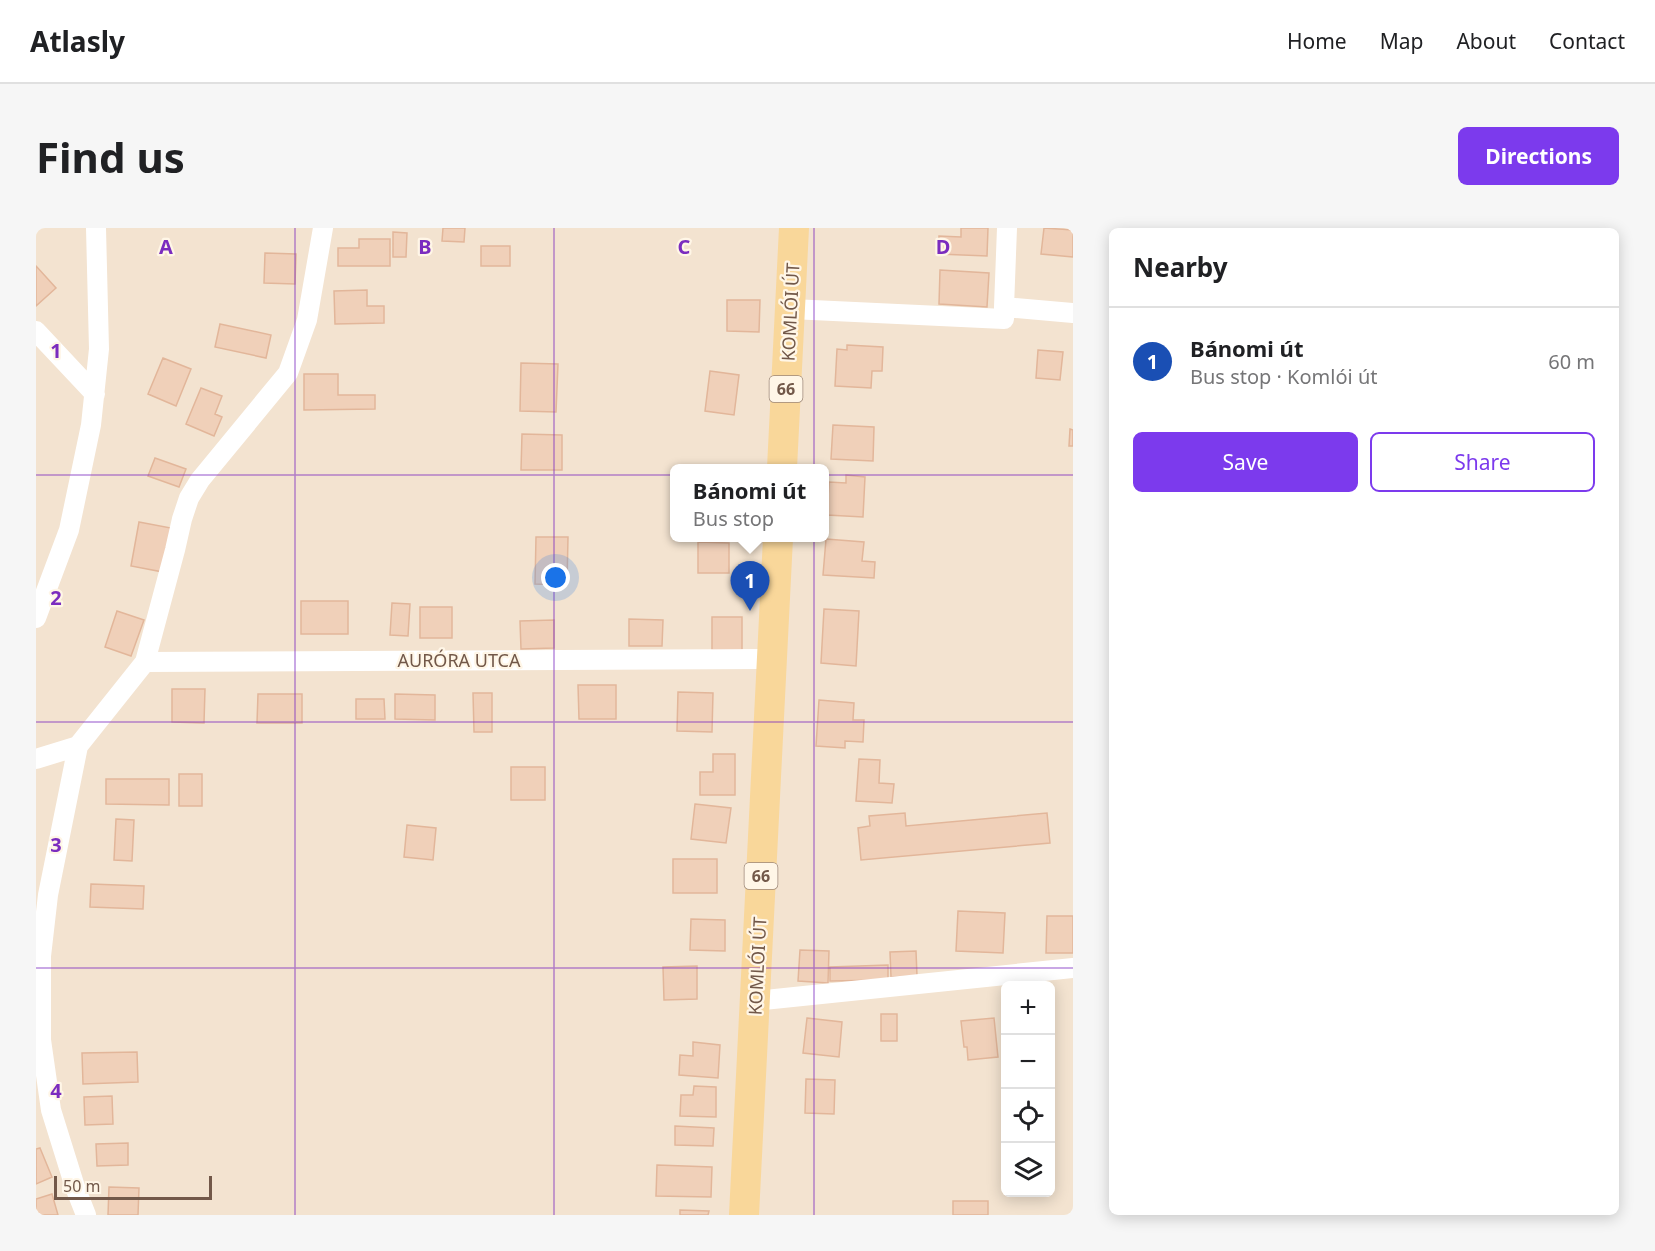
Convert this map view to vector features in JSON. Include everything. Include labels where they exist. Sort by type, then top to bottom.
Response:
[{"type":"main road","name":"KOMLÓI ÚT","points":[[782,464],[794,228]]},
{"type":"main road","name":"KOMLÓI ÚT","points":[[744,1215],[778,542]]},
{"type":"street","points":[[36,618],[69,530],[91,425],[99,349],[96,228]]},
{"type":"street","points":[[86,1215],[51,1110],[41,1040],[41,956],[48,895],[78,746],[145,662],[189,498],[200,480],[288,373],[307,320],[323,228]]},
{"type":"street","points":[[790,309],[1004,319],[1007,228]]},
{"type":"street","points":[[1004,307],[1073,313]]},
{"type":"street","points":[[36,331],[95,394]]},
{"type":"street","name":"AURÓRA UTCA","points":[[145,662],[772,659]]},
{"type":"street","points":[[36,759],[78,746]]},
{"type":"street","points":[[755,1000],[1073,968]]},
{"type":"shaded area","points":[[36,228],[1073,228],[1073,1215],[36,1215]]},
{"type":"building","points":[[443,228],[465,228],[464,242],[442,241]]},
{"type":"building","points":[[961,228],[988,228],[987,256],[938,254],[939,236],[961,237]]},
{"type":"building","points":[[1044,228],[1073,230],[1073,257],[1041,254]]},
{"type":"building","points":[[393,232],[407,233],[406,257],[393,257]]},
{"type":"building","points":[[359,239],[390,239],[390,266],[338,266],[338,248],[359,248]]},
{"type":"building","points":[[481,246],[510,246],[510,266],[481,266]]},
{"type":"building","points":[[265,253],[296,254],[295,284],[264,283]]},
{"type":"building","points":[[36,266],[56,288],[36,306]]},
{"type":"building","points":[[940,270],[989,273],[987,307],[939,304]]},
{"type":"building","points":[[367,290],[367,306],[384,306],[384,323],[335,324],[334,291]]},
{"type":"building","points":[[727,300],[760,300],[759,332],[727,331]]},
{"type":"building","points":[[220,324],[271,335],[266,358],[215,347]]},
{"type":"building","points":[[847,345],[883,347],[882,371],[872,371],[871,388],[835,386],[837,349],[847,350]]},
{"type":"building","points":[[1038,350],[1063,352],[1060,380],[1036,378]]},
{"type":"building","points":[[163,358],[191,369],[176,406],[148,394]]},
{"type":"building","points":[[521,363],[558,364],[556,412],[520,411]]},
{"type":"building","points":[[710,371],[739,375],[734,415],[705,411]]},
{"type":"building","points":[[304,374],[338,374],[338,395],[375,395],[375,409],[304,410]]},
{"type":"building","points":[[201,388],[222,396],[215,414],[222,417],[214,436],[186,424]]},
{"type":"building","points":[[833,425],[874,427],[873,461],[831,459]]},
{"type":"building","points":[[1070,429],[1073,430],[1073,446],[1069,446]]},
{"type":"building","points":[[522,434],[562,435],[562,470],[521,470]]},
{"type":"building","points":[[155,458],[186,469],[179,487],[148,476]]},
{"type":"building","points":[[846,475],[865,477],[863,517],[829,515],[829,482],[846,483]]},
{"type":"building","points":[[139,522],[171,528],[163,572],[131,566]]},
{"type":"building","points":[[536,537],[568,537],[567,585],[535,584]]},
{"type":"building","points":[[829,539],[864,542],[862,561],[875,562],[874,578],[823,575],[826,542],[829,542]]},
{"type":"building","points":[[698,542],[729,543],[729,573],[698,573]]},
{"type":"building","points":[[301,601],[348,601],[348,634],[301,634]]},
{"type":"building","points":[[392,603],[410,604],[408,636],[390,635]]},
{"type":"building","points":[[420,607],[452,607],[452,638],[420,638]]},
{"type":"building","points":[[824,609],[859,611],[856,666],[821,663]]},
{"type":"building","points":[[117,611],[144,620],[131,656],[105,647]]},
{"type":"building","points":[[712,617],[742,617],[742,650],[712,650]]},
{"type":"building","points":[[629,619],[663,620],[662,646],[629,646]]},
{"type":"building","points":[[554,620],[554,648],[521,649],[520,621]]},
{"type":"building","points":[[578,685],[616,685],[616,719],[579,719]]},
{"type":"building","points":[[172,689],[205,689],[204,723],[172,722]]},
{"type":"building","points":[[678,692],[713,693],[712,732],[677,731]]},
{"type":"building","points":[[473,693],[492,693],[492,732],[474,732]]},
{"type":"building","points":[[258,694],[302,694],[302,723],[257,723]]},
{"type":"building","points":[[395,694],[435,695],[435,720],[395,719]]},
{"type":"building","points":[[356,699],[384,699],[385,719],[356,719]]},
{"type":"building","points":[[819,700],[854,703],[853,720],[864,720],[863,742],[845,741],[845,748],[816,746]]},
{"type":"building","points":[[713,754],[735,754],[735,795],[700,795],[700,772],[713,772]]},
{"type":"building","points":[[859,759],[880,760],[879,783],[894,784],[892,803],[856,801]]},
{"type":"building","points":[[511,767],[545,767],[545,800],[511,800]]},
{"type":"building","points":[[179,774],[202,774],[202,806],[179,806]]},
{"type":"building","points":[[106,779],[169,779],[169,805],[106,804]]},
{"type":"building","points":[[695,804],[731,808],[726,843],[691,839]]},
{"type":"building","points":[[905,813],[906,826],[1047,813],[1050,843],[861,860],[858,828],[870,826],[869,816]]},
{"type":"building","points":[[116,819],[134,820],[132,861],[114,860]]},
{"type":"building","points":[[407,825],[436,828],[433,860],[404,857]]},
{"type":"building","points":[[673,859],[717,859],[717,893],[673,893]]},
{"type":"building","points":[[91,884],[144,886],[143,909],[90,907]]},
{"type":"building","points":[[958,911],[1005,913],[1003,953],[956,951]]},
{"type":"building","points":[[1047,916],[1073,916],[1073,953],[1046,953]]},
{"type":"building","points":[[691,919],[725,920],[725,951],[690,950]]},
{"type":"building","points":[[800,950],[829,951],[828,983],[798,981]]},
{"type":"building","points":[[916,951],[917,976],[891,977],[890,952]]},
{"type":"building","points":[[888,965],[888,980],[830,981],[830,967]]},
{"type":"building","points":[[697,966],[697,999],[664,1000],[663,967]]},
{"type":"building","points":[[881,1014],[897,1014],[897,1041],[881,1041]]},
{"type":"building","points":[[807,1018],[842,1022],[839,1057],[803,1053]]},
{"type":"building","points":[[994,1018],[998,1057],[968,1060],[961,1021]]},
{"type":"building","points":[[693,1042],[720,1045],[718,1078],[679,1075],[680,1055],[693,1056]]},
{"type":"building","points":[[137,1052],[138,1082],[83,1084],[82,1053]]},
{"type":"building","points":[[806,1079],[835,1080],[834,1114],[805,1113]]},
{"type":"building","points":[[694,1086],[716,1087],[716,1117],[680,1116],[681,1095],[693,1095]]},
{"type":"building","points":[[112,1096],[113,1124],[85,1125],[84,1097]]},
{"type":"building","points":[[675,1126],[714,1128],[713,1146],[675,1145]]},
{"type":"building","points":[[128,1143],[128,1165],[97,1166],[96,1144]]},
{"type":"building","points":[[40,1148],[52,1177],[36,1184],[36,1149]]},
{"type":"building","points":[[657,1165],[712,1167],[711,1197],[656,1196]]},
{"type":"building","points":[[109,1187],[139,1188],[138,1215],[108,1215]]},
{"type":"building","points":[[52,1194],[58,1215],[36,1215],[36,1199]]},
{"type":"building","points":[[953,1201],[988,1201],[988,1215],[953,1215]]},
{"type":"building","points":[[680,1210],[709,1211],[708,1215],[680,1215]]},
{"type":"place","name":"Bánomi út","points":[[750,611]]}]
